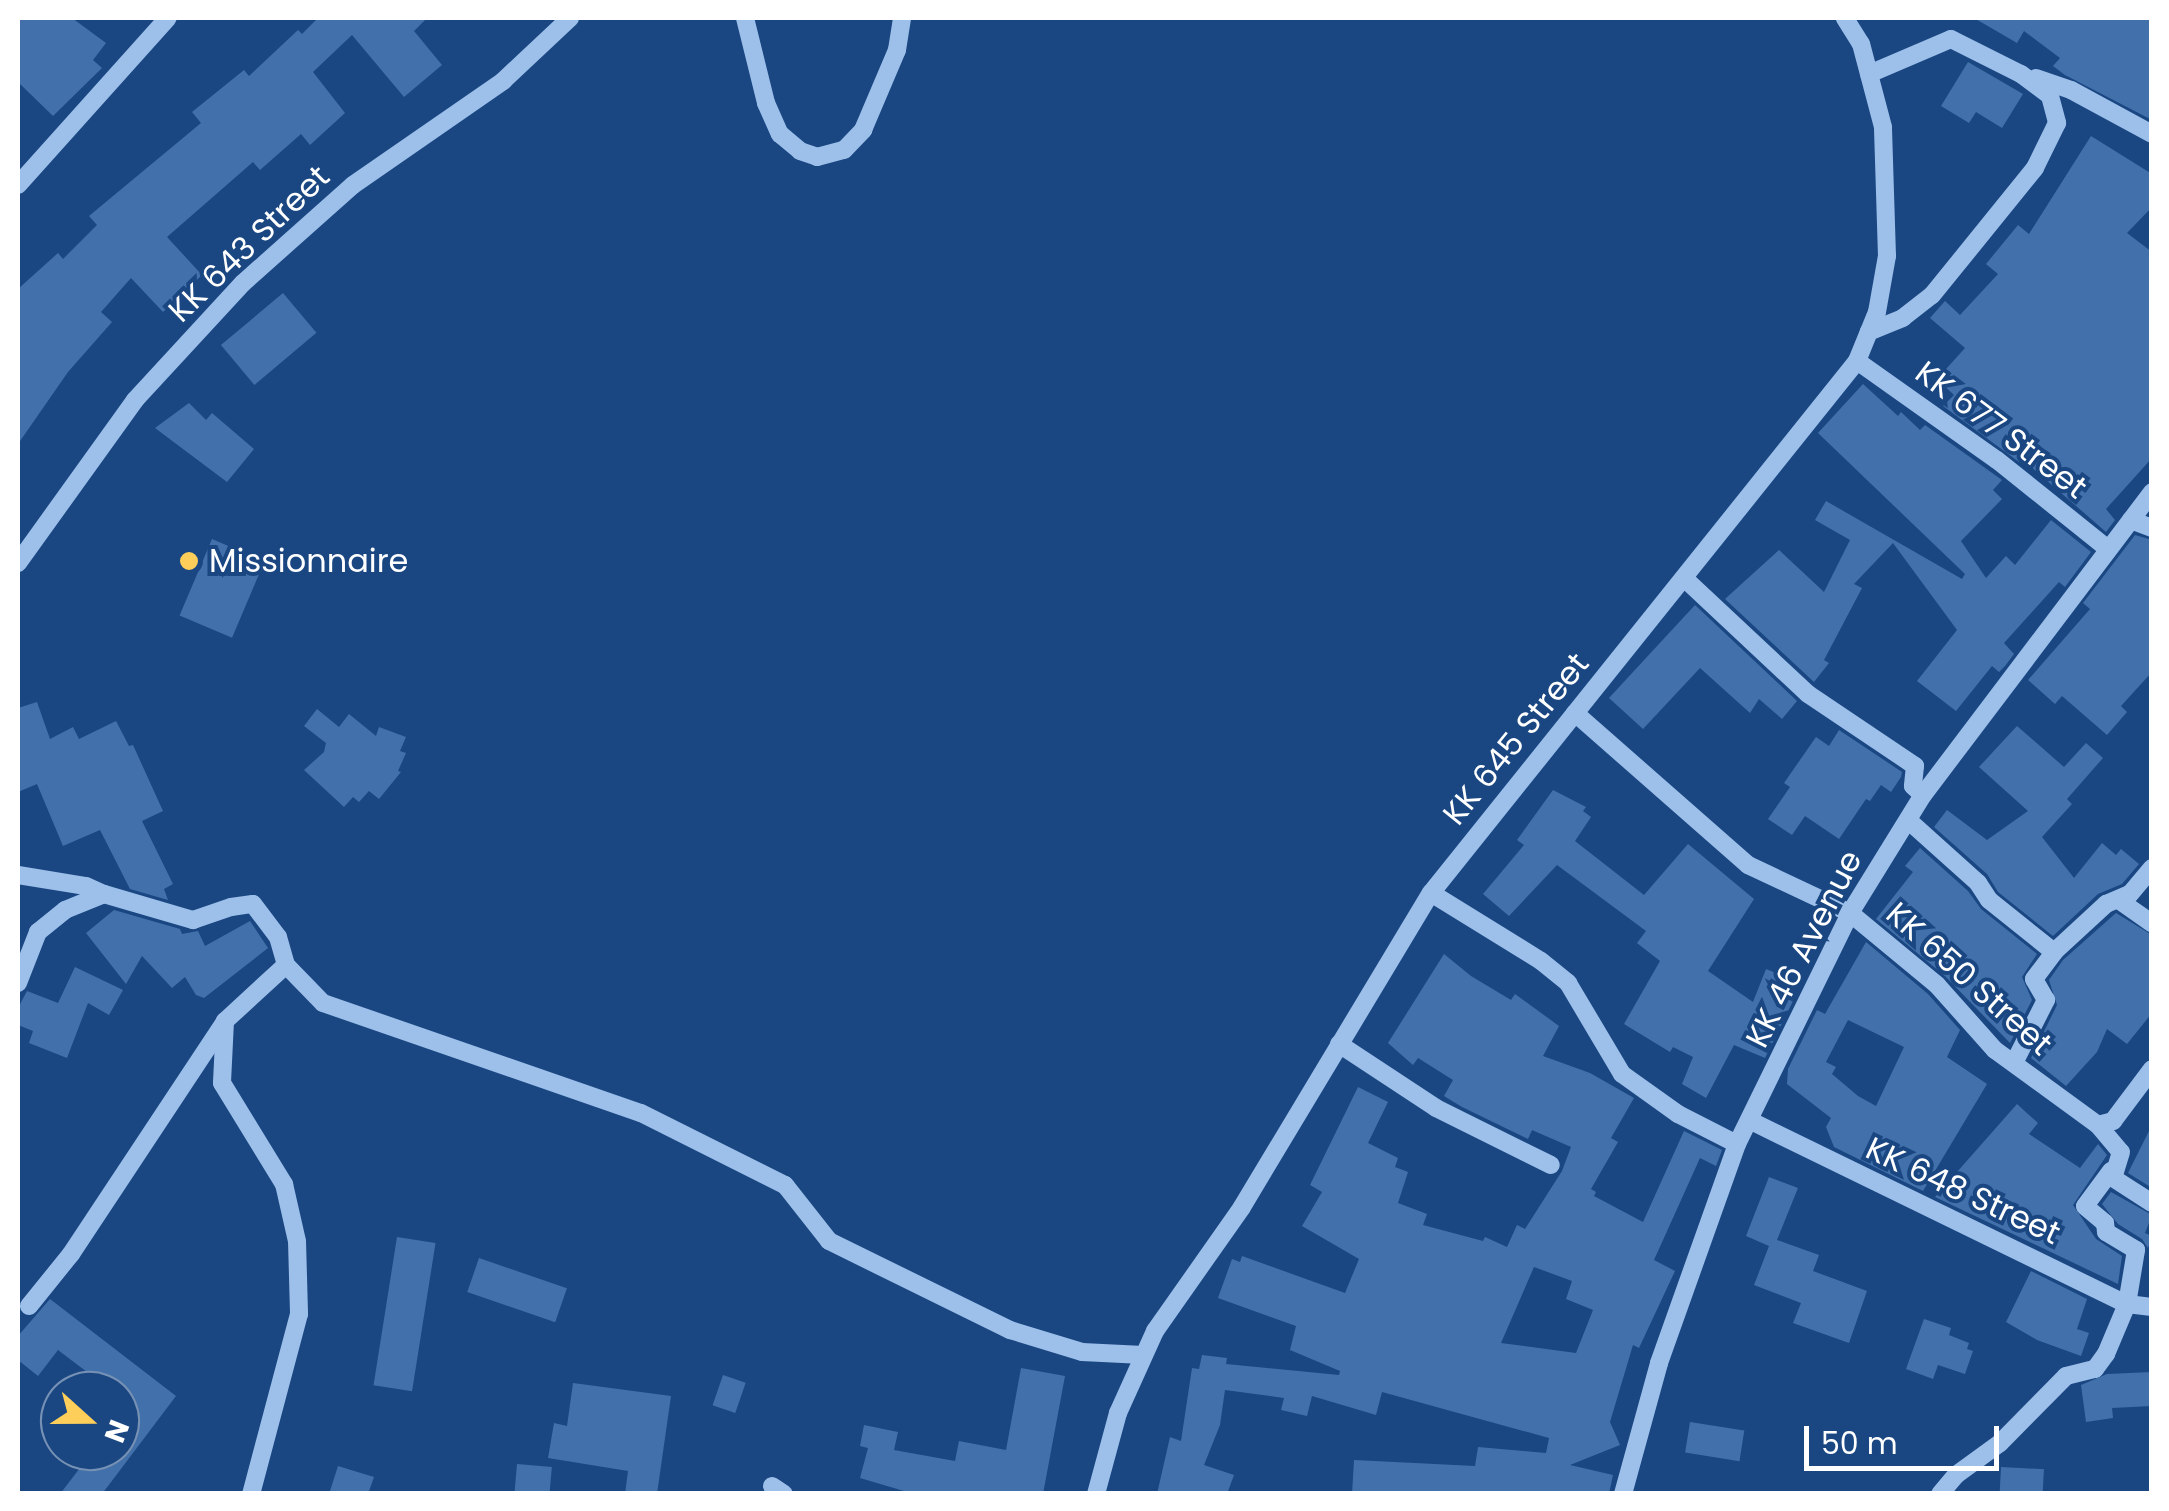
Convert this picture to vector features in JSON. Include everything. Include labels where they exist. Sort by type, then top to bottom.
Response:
[{"type":"street","points":[[18,185],[168,18]]},
{"type":"street","name":"KK 643 Street","points":[[18,563],[135,400],[243,283],[353,185],[503,81],[570,18]]},
{"type":"street","points":[[745,18],[766,103],[780,134],[800,152],[817,157],[844,150],[863,130],[886,81],[902,18]]},
{"type":"street","name":"KK 645 Street","points":[[1096,1494],[1118,1413],[1155,1331],[1242,1206],[1431,893],[1858,361],[1887,256],[1883,126],[1861,44],[1845,18]]},
{"type":"street","points":[[1869,74],[1951,39],[2021,74],[2071,90],[2152,134]]},
{"type":"street","points":[[1869,332],[1903,318],[1932,294],[2036,168],[2057,124],[2050,96],[2021,74]]},
{"type":"street","name":"KK 677 Street","points":[[1858,361],[1997,460],[2107,548]]},
{"type":"street","name":"KK 46 Avenue","points":[[1623,1494],[1659,1363],[1737,1144],[1850,912],[1923,794],[2152,492]]},
{"type":"street","points":[[2130,520],[2152,528]]},
{"type":"street","points":[[1684,578],[1797,685],[1915,766],[1913,786],[1923,794]]},
{"type":"street","name":"KK 650 Street","points":[[1575,713],[1748,865],[1850,912],[1937,986],[1995,1050],[2098,1125]]},
{"type":"street","points":[[1909,820],[1978,883],[1990,900],[2054,952]]},
{"type":"street","points":[[2014,1064],[2046,1000],[2034,980],[2054,952],[2106,904],[2120,901],[2152,868]]},
{"type":"street","points":[[18,875],[86,886],[193,920],[253,904],[278,937],[286,965],[323,1004],[641,1113],[786,1185],[830,1240],[1010,1330],[1082,1352],[1143,1356]]},
{"type":"street","points":[[1431,893],[1541,961],[1568,983],[1622,1074],[1678,1114],[1737,1144]]},
{"type":"street","points":[[18,983],[38,932],[65,910],[104,894]]},
{"type":"street","points":[[2120,901],[2152,923]]},
{"type":"street","points":[[29,1306],[70,1254],[225,1020],[286,965]]},
{"type":"street","points":[[225,1020],[222,1082],[284,1184],[297,1241],[299,1314],[251,1494]]},
{"type":"street","points":[[1339,1044],[1436,1108],[1552,1165]]},
{"type":"street","points":[[1940,1494],[1956,1475],[2000,1443],[2066,1376],[2095,1369],[2127,1304],[2136,1250],[2106,1232],[2105,1223],[2085,1206],[2121,1152],[2098,1125],[2113,1121],[2152,1069]]},
{"type":"street","name":"KK 648 Street","points":[[1751,1121],[2127,1304],[2152,1307]]},
{"type":"street","points":[[2111,1170],[2112,1178],[2152,1203]]},
{"type":"building","points":[[18,18],[72,18],[106,43],[93,60],[102,68],[53,116],[18,82]]},
{"type":"building","points":[[318,18],[427,18],[414,31],[442,65],[404,97],[352,35],[313,72],[345,113],[310,145],[301,134],[260,170],[253,162],[167,237],[202,275],[163,312],[131,278],[101,312],[112,322],[68,372],[18,444],[18,289],[58,253],[63,259],[97,225],[89,216],[201,123],[192,112],[244,70],[249,76],[298,30],[302,34]]},
{"type":"building","points":[[1974,18],[2152,18],[2152,120],[2065,75],[2053,66],[2060,58],[2024,31],[2017,43]]},
{"type":"building","points":[[1968,62],[2023,94],[2002,128],[1976,112],[1969,123],[1941,106]]},
{"type":"building","points":[[2091,136],[2152,174],[2152,207],[2127,233],[2152,252],[2152,458],[2106,509],[2115,520],[2106,532],[2022,459],[2019,462],[1943,406],[1954,395],[1937,379],[1965,348],[1930,318],[1945,301],[1960,315],[1998,274],[1986,264],[2018,225],[2029,234]]},
{"type":"building","points":[[283,293],[316,333],[254,385],[221,345]]},
{"type":"building","points":[[1863,384],[1898,416],[1901,412],[1920,430],[1925,425],[2002,480],[1993,490],[2002,499],[1961,541],[1986,578],[2006,556],[2015,565],[2051,520],[2091,552],[2065,587],[2059,582],[2004,643],[2014,654],[2005,666],[1999,672],[1992,666],[1956,711],[1917,681],[1957,630],[1893,543],[1854,584],[1862,588],[1824,660],[1829,663],[1814,682],[1725,599],[1779,550],[1824,592],[1850,540],[1815,520],[1826,501],[1962,579],[1965,574],[1818,433]]},
{"type":"building","points":[[189,403],[206,420],[212,413],[254,449],[227,482],[155,428]]},
{"type":"building","points":[[2135,535],[2152,540],[2152,672],[2121,706],[2127,712],[2107,735],[2062,696],[2055,704],[2028,680],[2090,609],[2083,603]]},
{"type":"building","points":[[212,539],[264,561],[232,638],[180,615]]},
{"type":"building","points":[[1695,605],[1797,701],[1782,719],[1759,699],[1750,713],[1700,668],[1643,729],[1609,698]]},
{"type":"building","points":[[37,702],[50,739],[73,727],[79,739],[116,721],[129,746],[133,745],[163,811],[142,821],[173,884],[164,889],[168,900],[130,889],[100,830],[63,846],[37,784],[18,792],[18,708]]},
{"type":"building","points":[[317,709],[339,727],[349,714],[376,736],[379,727],[406,737],[400,751],[406,753],[398,771],[401,772],[379,799],[369,791],[359,802],[353,797],[344,807],[304,770],[324,752],[326,743],[304,726]]},
{"type":"building","points":[[2017,726],[2064,767],[2086,743],[2103,758],[2067,799],[2072,804],[2042,837],[2074,878],[2102,843],[2116,855],[2121,849],[2139,864],[2122,884],[2098,894],[2053,936],[1998,892],[1987,874],[1934,827],[1947,810],[1987,840],[2028,811],[1979,767]]},
{"type":"building","points":[[1839,730],[1902,772],[1901,777],[1891,792],[1881,785],[1870,801],[1866,799],[1839,839],[1805,816],[1792,835],[1768,819],[1790,787],[1784,783],[1816,737],[1829,746]]},
{"type":"building","points":[[1553,790],[1586,807],[1583,811],[1591,817],[1575,841],[1644,895],[1688,844],[1754,899],[1708,971],[1753,1002],[1766,969],[1797,982],[1791,995],[1795,997],[1765,1058],[1734,1045],[1706,1098],[1682,1084],[1693,1057],[1673,1047],[1670,1052],[1624,1024],[1660,961],[1637,943],[1646,931],[1557,865],[1509,916],[1483,894],[1524,845],[1517,840]]},
{"type":"building","points":[[1920,848],[1968,891],[1981,909],[2037,954],[2022,977],[2032,1000],[2010,1043],[1945,976],[1876,919],[1913,872],[1905,866]]},
{"type":"building","points":[[114,910],[180,929],[182,934],[198,931],[205,946],[250,921],[268,948],[204,998],[196,995],[185,977],[172,988],[142,956],[126,984],[86,933]]},
{"type":"building","points":[[2116,913],[2152,935],[2152,1013],[2127,1044],[2107,1029],[2097,1052],[2066,1086],[2031,1058],[2057,1005],[2049,980],[2063,960]]},
{"type":"building","points":[[1866,942],[1928,994],[1960,1030],[1947,1057],[1987,1084],[1923,1191],[1834,1147],[1826,1127],[1831,1118],[1787,1084],[1788,1069],[1817,1010],[1825,1014]],"holes":[[[1848,1020],[1904,1047],[1876,1106],[1832,1074],[1836,1067],[1826,1062]]]},
{"type":"building","points":[[1444,954],[1471,976],[1511,1000],[1515,994],[1559,1026],[1543,1056],[1590,1073],[1634,1098],[1611,1138],[1618,1142],[1591,1189],[1596,1192],[1594,1196],[1643,1222],[1684,1131],[1722,1150],[1716,1166],[1700,1158],[1654,1260],[1675,1271],[1639,1348],[1633,1345],[1610,1422],[1620,1445],[1570,1465],[1613,1475],[1609,1494],[1352,1494],[1354,1460],[1475,1466],[1478,1447],[1546,1453],[1549,1438],[1382,1392],[1376,1415],[1312,1396],[1307,1416],[1281,1410],[1284,1398],[1225,1390],[1220,1425],[1204,1465],[1234,1475],[1227,1494],[1157,1494],[1170,1437],[1181,1441],[1192,1368],[1199,1369],[1202,1355],[1227,1358],[1226,1364],[1339,1375],[1340,1371],[1290,1350],[1296,1326],[1218,1298],[1232,1259],[1240,1262],[1242,1256],[1345,1293],[1359,1259],[1302,1226],[1322,1192],[1310,1185],[1358,1087],[1388,1102],[1368,1143],[1398,1158],[1395,1167],[1408,1172],[1398,1203],[1427,1214],[1423,1225],[1483,1241],[1485,1237],[1507,1247],[1517,1225],[1525,1229],[1562,1171],[1571,1147],[1532,1130],[1528,1139],[1462,1107],[1444,1096],[1453,1080],[1418,1058],[1413,1065],[1388,1043]],"holes":[[[1534,1267],[1572,1281],[1566,1299],[1593,1310],[1576,1353],[1501,1343]]]},
{"type":"building","points":[[75,967],[123,990],[109,1015],[88,1003],[67,1058],[29,1043],[33,1031],[18,1025],[18,1008],[27,991],[58,1003]]},
{"type":"building","points":[[2017,1104],[2038,1123],[2029,1134],[2080,1168],[2098,1144],[2107,1155],[2073,1205],[2096,1239],[2122,1256],[2118,1284],[1935,1197]]},
{"type":"building","points":[[2152,1125],[2152,1188],[2128,1173]]},
{"type":"building","points":[[1769,1177],[1798,1188],[1777,1240],[1819,1255],[1813,1271],[1867,1291],[1849,1343],[1793,1323],[1801,1303],[1754,1285],[1769,1246],[1746,1236]]},
{"type":"building","points":[[2111,1192],[2152,1215],[2145,1233],[2152,1236],[2148,1248],[2142,1239],[2118,1224],[2102,1204]]},
{"type":"building","points":[[397,1237],[436,1243],[412,1391],[374,1385]]},
{"type":"building","points":[[479,1258],[567,1288],[555,1322],[467,1292]]},
{"type":"building","points":[[2031,1271],[2087,1299],[2077,1329],[2089,1333],[2081,1356],[2037,1340],[2006,1322]]},
{"type":"building","points":[[50,1299],[176,1396],[140,1444],[140,1371],[86,1371],[58,1350],[38,1376],[18,1360],[18,1336]]},
{"type":"building","points":[[1924,1319],[1951,1328],[1949,1335],[1969,1343],[1967,1349],[1973,1351],[1965,1374],[1938,1365],[1933,1379],[1906,1369]]},
{"type":"building","points":[[1021,1368],[1065,1376],[1043,1494],[914,1494],[860,1478],[868,1448],[860,1446],[864,1425],[898,1432],[894,1450],[955,1461],[959,1441],[1006,1450]]},
{"type":"building","points":[[2152,1372],[2152,1406],[2112,1408],[2113,1418],[2086,1422],[2081,1385],[2107,1374]]},
{"type":"building","points":[[723,1375],[746,1383],[735,1413],[713,1405]]},
{"type":"building","points":[[573,1383],[671,1396],[657,1494],[625,1494],[628,1471],[548,1458],[554,1423],[567,1426]]},
{"type":"building","points":[[1690,1422],[1744,1431],[1739,1461],[1685,1453]]},
{"type":"building","points":[[517,1464],[552,1467],[550,1494],[514,1494]]},
{"type":"building","points":[[338,1466],[374,1477],[368,1494],[329,1494]]},
{"type":"building","points":[[2001,1467],[2044,1469],[2043,1494],[2000,1494]]},
{"type":"building","points":[[78,1471],[119,1471],[102,1494],[60,1494]]},
{"type":"place","name":"Missionnaire","points":[[189,561]]}]
